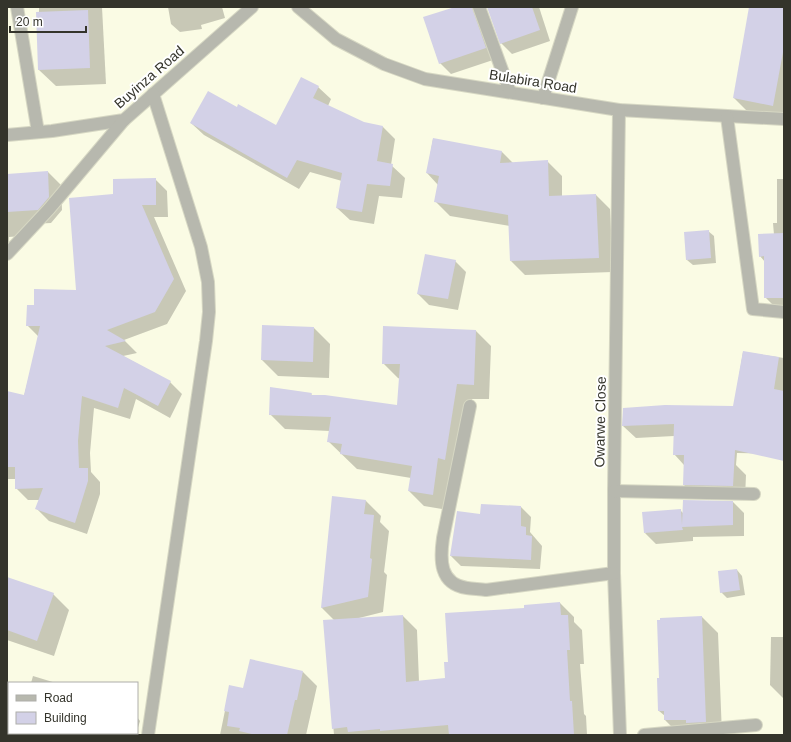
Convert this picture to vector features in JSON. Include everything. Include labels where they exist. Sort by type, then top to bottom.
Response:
[{"type":"street","points":[[17,7],[38,132]]},
{"type":"street","name":"Buyinza Road","points":[[7,135],[52,132],[124,120],[252,7]]},
{"type":"street","name":"Bulabira Road","points":[[298,7],[336,39],[384,64],[425,78],[619,110],[784,119]]},
{"type":"street","points":[[479,7],[510,92]]},
{"type":"street","points":[[543,98],[572,7]]},
{"type":"street","points":[[148,735],[209,312],[208,282],[201,247],[153,94]]},
{"type":"street","name":"Owarwe Close","points":[[619,110],[614,573],[620,735]]},
{"type":"street","points":[[728,117],[753,310],[784,312]]},
{"type":"street","points":[[7,254],[49,209],[124,120]]},
{"type":"street","points":[[470,406],[443,538],[441,557],[443,571],[452,583],[465,588],[486,590],[614,573]]},
{"type":"street","points":[[614,491],[754,494]]},
{"type":"street","points":[[644,735],[756,725]]},
{"type":"building","points":[[455,7],[472,7],[486,48],[439,64],[423,17]]},
{"type":"building","points":[[487,7],[532,7],[540,30],[500,44]]},
{"type":"building","points":[[749,7],[784,7],[784,47],[773,106],[733,98]]},
{"type":"building","points":[[88,10],[90,68],[38,70],[36,12]]},
{"type":"building","points":[[301,77],[319,86],[313,98],[364,122],[383,126],[377,161],[393,164],[390,186],[367,184],[362,212],[336,208],[342,173],[297,160],[287,178],[190,123],[208,91],[237,107],[238,104],[276,125]]},
{"type":"building","points":[[433,138],[502,151],[500,163],[548,160],[549,196],[596,194],[599,258],[510,261],[508,215],[434,202],[439,176],[426,173]]},
{"type":"building","points":[[48,171],[49,197],[38,210],[7,212],[7,174]]},
{"type":"building","points":[[156,178],[156,205],[142,205],[174,279],[155,312],[107,330],[126,341],[105,346],[171,381],[158,406],[124,388],[118,408],[82,396],[78,441],[79,468],[88,468],[88,481],[75,523],[35,509],[43,488],[15,489],[15,467],[7,467],[7,391],[24,395],[40,326],[26,326],[27,305],[34,305],[34,289],[76,290],[69,198],[113,194],[113,179]]},
{"type":"building","points":[[709,230],[711,258],[686,260],[684,232]]},
{"type":"building","points":[[784,233],[784,298],[764,298],[764,256],[759,257],[758,234]]},
{"type":"building","points":[[425,254],[456,260],[448,299],[417,294]]},
{"type":"building","points":[[262,325],[314,327],[313,362],[261,360]]},
{"type":"building","points":[[383,326],[476,330],[474,385],[457,384],[445,460],[438,458],[433,495],[408,491],[412,466],[340,454],[342,444],[327,442],[331,417],[269,415],[270,387],[312,393],[311,395],[325,395],[397,405],[400,364],[382,364]]},
{"type":"building","points":[[743,351],[779,357],[774,389],[784,391],[784,461],[735,450],[733,486],[683,485],[684,455],[673,455],[674,424],[622,426],[623,408],[665,405],[733,406]]},
{"type":"building","points":[[332,496],[366,500],[364,514],[374,515],[370,558],[372,559],[368,597],[321,608]]},
{"type":"building","points":[[683,500],[733,501],[733,525],[682,527],[683,530],[644,533],[642,512],[681,509],[682,525]]},
{"type":"building","points":[[481,504],[521,506],[521,526],[526,527],[526,535],[532,536],[531,560],[450,556],[457,511],[480,514]]},
{"type":"building","points":[[737,569],[740,590],[720,593],[718,571]]},
{"type":"building","points":[[7,577],[54,593],[37,641],[7,630]]},
{"type":"building","points":[[560,602],[561,615],[568,615],[570,650],[567,650],[574,735],[449,735],[448,725],[380,731],[380,729],[348,732],[347,727],[332,729],[323,620],[403,615],[406,682],[445,678],[444,662],[448,662],[445,613],[524,608],[524,605]]},
{"type":"building","points":[[702,616],[706,722],[686,723],[686,720],[664,720],[664,711],[658,711],[657,678],[659,678],[657,620],[660,620],[660,618]]},
{"type":"building","points":[[250,659],[303,671],[297,700],[295,700],[287,735],[256,735],[239,731],[240,728],[227,726],[229,712],[224,711],[229,685],[243,688]]}]
